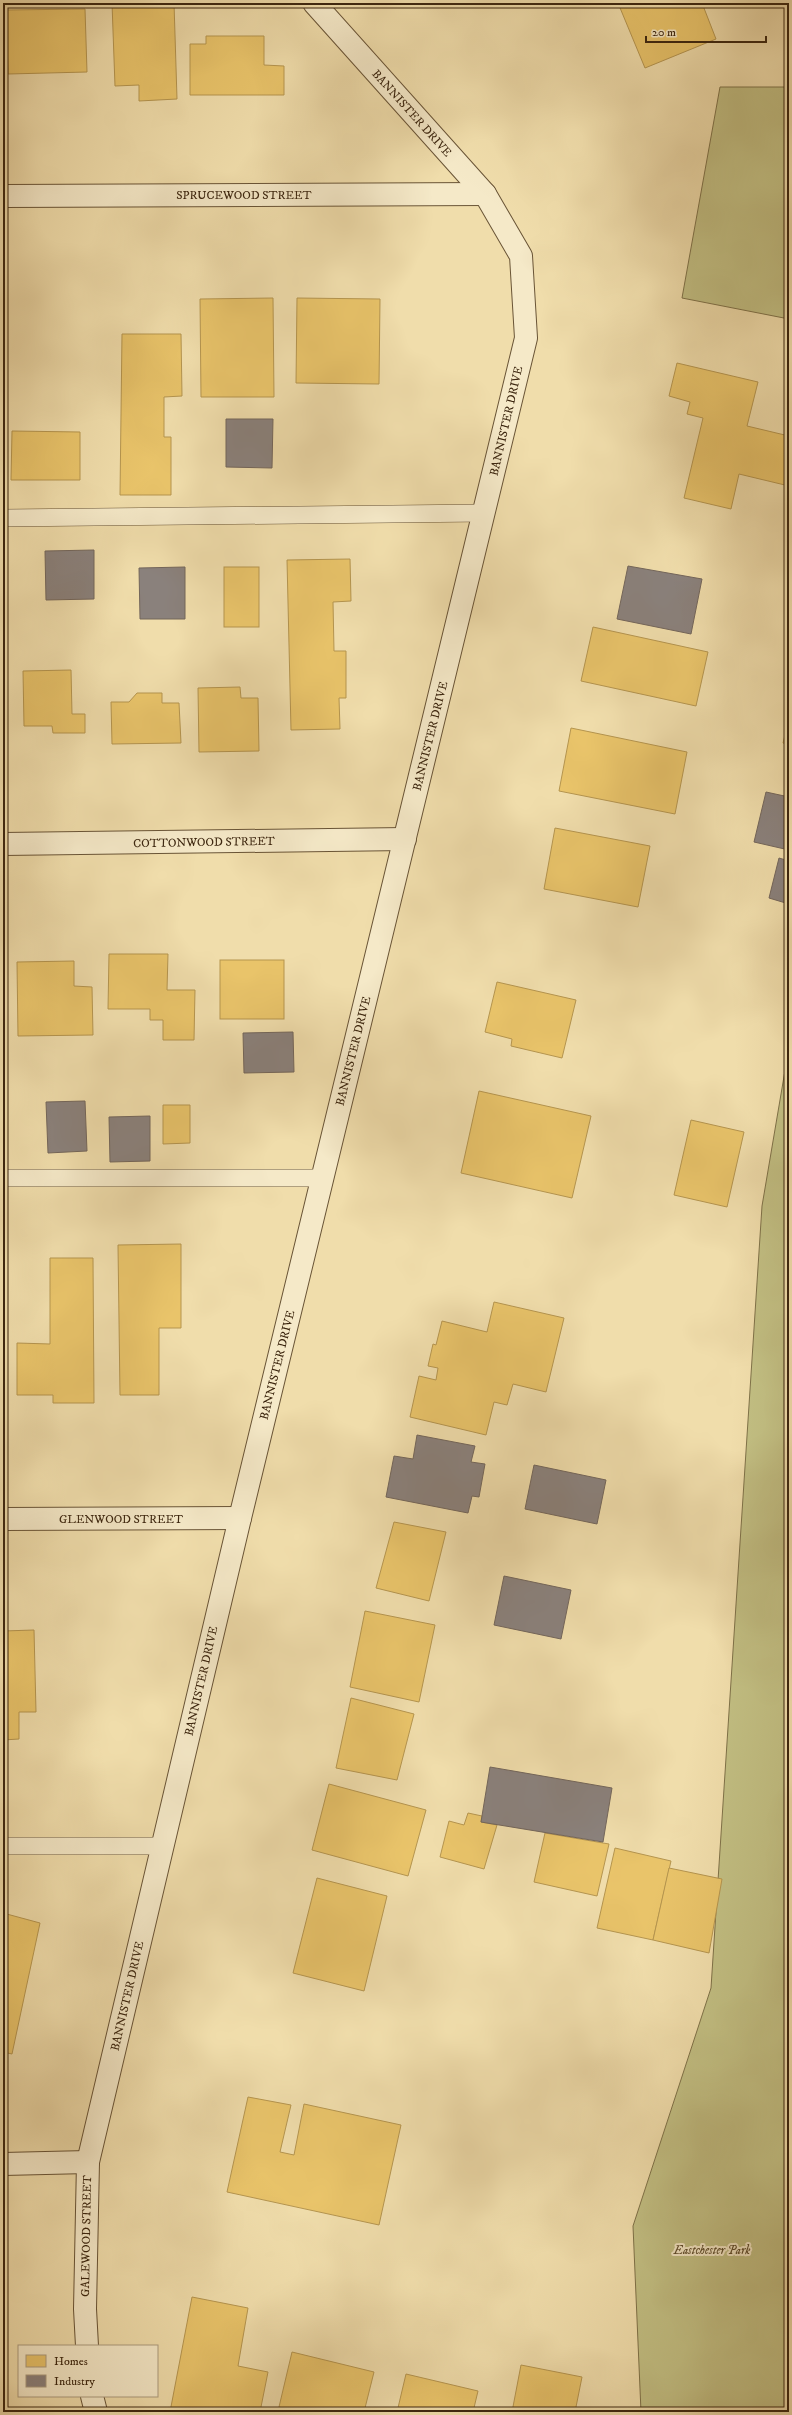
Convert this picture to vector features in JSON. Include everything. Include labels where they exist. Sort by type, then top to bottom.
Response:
[{"type":"street","name":"BANNISTER DRIVE","points":[[88,2162],[240,1518],[526,338],[521,256],[485,194],[314,3]]},
{"type":"street","name":"SPRUCEWOOD STREET","points":[[3,196],[485,194]]},
{"type":"street","name":"COTTONWOOD STREET","points":[[3,844],[405,839]]},
{"type":"street","name":"GLENWOOD STREET","points":[[3,1519],[240,1518]]},
{"type":"street","name":"GALEWOOD STREET","points":[[3,2164],[88,2162],[85,2309],[87,2345]]},
{"type":"street","points":[[92,2397],[96,2412]]},
{"type":"lane","points":[[3,518],[484,513]]},
{"type":"lane","points":[[3,1178],[322,1178]]},
{"type":"lane","points":[[3,1846],[162,1846]]},
{"type":"green space","points":[[720,87],[789,87],[789,319],[682,298]]},
{"type":"green space","name":"Eastchester Park","points":[[789,1047],[789,2412],[641,2412],[633,2226],[711,1988],[762,1206]]},
{"type":"building: Homes","points":[[112,3],[174,3],[177,99],[139,101],[139,85],[115,86]]},
{"type":"building: Homes","points":[[618,3],[702,3],[716,39],[645,68]]},
{"type":"building: Homes","points":[[85,9],[87,72],[8,74],[6,10]]},
{"type":"building: Homes","points":[[206,36],[264,36],[264,65],[284,66],[284,95],[190,95],[190,44],[206,44]]},
{"type":"building: Homes","points":[[273,298],[274,397],[201,397],[200,299]]},
{"type":"building: Homes","points":[[297,298],[380,299],[379,384],[296,383]]},
{"type":"building: Homes","points":[[122,334],[181,334],[182,396],[164,397],[164,437],[171,437],[171,495],[120,495]]},
{"type":"building: Homes","points":[[3,348],[5,348],[3,428]]},
{"type":"building: Homes","points":[[677,363],[758,382],[747,426],[789,436],[789,486],[739,474],[731,509],[684,498],[703,418],[687,414],[690,402],[669,396]]},
{"type":"building: Homes","points":[[12,431],[80,432],[80,480],[11,480]]},
{"type":"building: Homes","points":[[350,559],[351,601],[333,602],[334,651],[346,651],[346,698],[339,698],[340,729],[291,730],[287,560]]},
{"type":"building: Homes","points":[[224,567],[259,567],[259,627],[224,627]]},
{"type":"building: Homes","points":[[593,627],[708,652],[696,706],[581,681]]},
{"type":"building: Homes","points":[[71,670],[72,714],[85,714],[85,733],[53,733],[52,726],[24,726],[23,671]]},
{"type":"building: Homes","points":[[240,687],[241,698],[258,698],[259,751],[199,752],[198,688]]},
{"type":"building: Homes","points":[[137,693],[162,693],[162,703],[179,703],[181,743],[112,744],[111,702],[129,702]]},
{"type":"building: Homes","points":[[789,719],[789,745],[783,743]]},
{"type":"building: Homes","points":[[571,728],[687,752],[675,814],[559,791]]},
{"type":"building: Homes","points":[[555,828],[650,846],[638,907],[544,889]]},
{"type":"building: Homes","points":[[109,954],[168,954],[167,990],[195,990],[194,1040],[163,1040],[163,1020],[150,1020],[150,1009],[108,1009]]},
{"type":"building: Homes","points":[[220,960],[284,960],[284,1019],[220,1019]]},
{"type":"building: Homes","points":[[74,961],[74,986],[92,987],[93,1035],[18,1036],[17,962]]},
{"type":"building: Homes","points":[[497,982],[576,1000],[562,1058],[511,1046],[512,1039],[485,1032]]},
{"type":"building: Homes","points":[[479,1091],[591,1116],[572,1198],[461,1173]]},
{"type":"building: Homes","points":[[163,1105],[190,1105],[190,1143],[163,1144]]},
{"type":"building: Homes","points":[[691,1120],[744,1132],[727,1207],[674,1195]]},
{"type":"building: Homes","points":[[181,1244],[181,1328],[159,1328],[159,1395],[120,1395],[118,1245]]},
{"type":"building: Homes","points":[[50,1258],[93,1258],[94,1403],[53,1403],[53,1395],[17,1395],[17,1343],[50,1344]]},
{"type":"building: Homes","points":[[494,1302],[564,1318],[546,1392],[513,1384],[507,1405],[494,1402],[486,1435],[410,1417],[419,1376],[436,1380],[438,1368],[428,1366],[433,1344],[436,1345],[442,1321],[487,1332]]},
{"type":"building: Homes","points":[[394,1522],[446,1532],[429,1601],[376,1588]]},
{"type":"building: Homes","points":[[365,1611],[435,1625],[419,1702],[350,1687]]},
{"type":"building: Homes","points":[[34,1630],[36,1712],[19,1712],[19,1739],[3,1740],[3,1631]]},
{"type":"building: Homes","points":[[351,1698],[414,1714],[397,1780],[336,1768]]},
{"type":"building: Homes","points":[[329,1784],[426,1810],[408,1876],[312,1850]]},
{"type":"building: Homes","points":[[468,1813],[482,1816],[481,1822],[497,1825],[484,1869],[440,1857],[449,1821],[464,1825]]},
{"type":"building: Homes","points":[[545,1833],[609,1844],[597,1896],[534,1882]]},
{"type":"building: Homes","points":[[615,1848],[671,1861],[653,1940],[597,1928]]},
{"type":"building: Homes","points":[[669,1868],[722,1879],[709,1953],[653,1940]]},
{"type":"building: Homes","points":[[317,1878],[387,1896],[364,1991],[293,1973]]},
{"type":"building: Homes","points":[[3,1913],[40,1923],[12,2054],[3,2052]]},
{"type":"building: Homes","points":[[248,2097],[291,2105],[280,2152],[294,2155],[304,2104],[401,2125],[379,2225],[227,2192]]},
{"type":"building: Homes","points":[[192,2297],[248,2308],[238,2366],[268,2372],[260,2412],[170,2412]]},
{"type":"building: Homes","points":[[292,2352],[374,2372],[364,2412],[299,2412],[279,2407]]},
{"type":"building: Homes","points":[[521,2365],[582,2377],[575,2412],[512,2412]]},
{"type":"building: Homes","points":[[406,2374],[478,2391],[473,2412],[397,2412]]},
{"type":"building: Industry","points":[[226,419],[273,419],[272,468],[226,467]]},
{"type":"building: Industry","points":[[94,550],[94,599],[46,600],[45,551]]},
{"type":"building: Industry","points":[[628,566],[702,579],[691,634],[617,619]]},
{"type":"building: Industry","points":[[185,567],[185,619],[140,619],[139,568]]},
{"type":"building: Industry","points":[[766,792],[789,797],[789,850],[754,842]]},
{"type":"building: Industry","points":[[779,858],[789,861],[789,904],[769,898]]},
{"type":"building: Industry","points":[[293,1032],[294,1072],[244,1073],[243,1033]]},
{"type":"building: Industry","points":[[85,1101],[87,1151],[48,1153],[46,1102]]},
{"type":"building: Industry","points":[[150,1116],[150,1161],[110,1162],[109,1117]]},
{"type":"building: Industry","points":[[417,1435],[475,1446],[471,1462],[485,1464],[479,1497],[472,1496],[468,1513],[386,1497],[394,1456],[413,1459]]},
{"type":"building: Industry","points":[[534,1465],[606,1480],[597,1524],[525,1509]]},
{"type":"building: Industry","points":[[504,1576],[571,1590],[561,1639],[494,1625]]},
{"type":"building: Industry","points":[[490,1767],[612,1788],[603,1842],[481,1822]]}]
